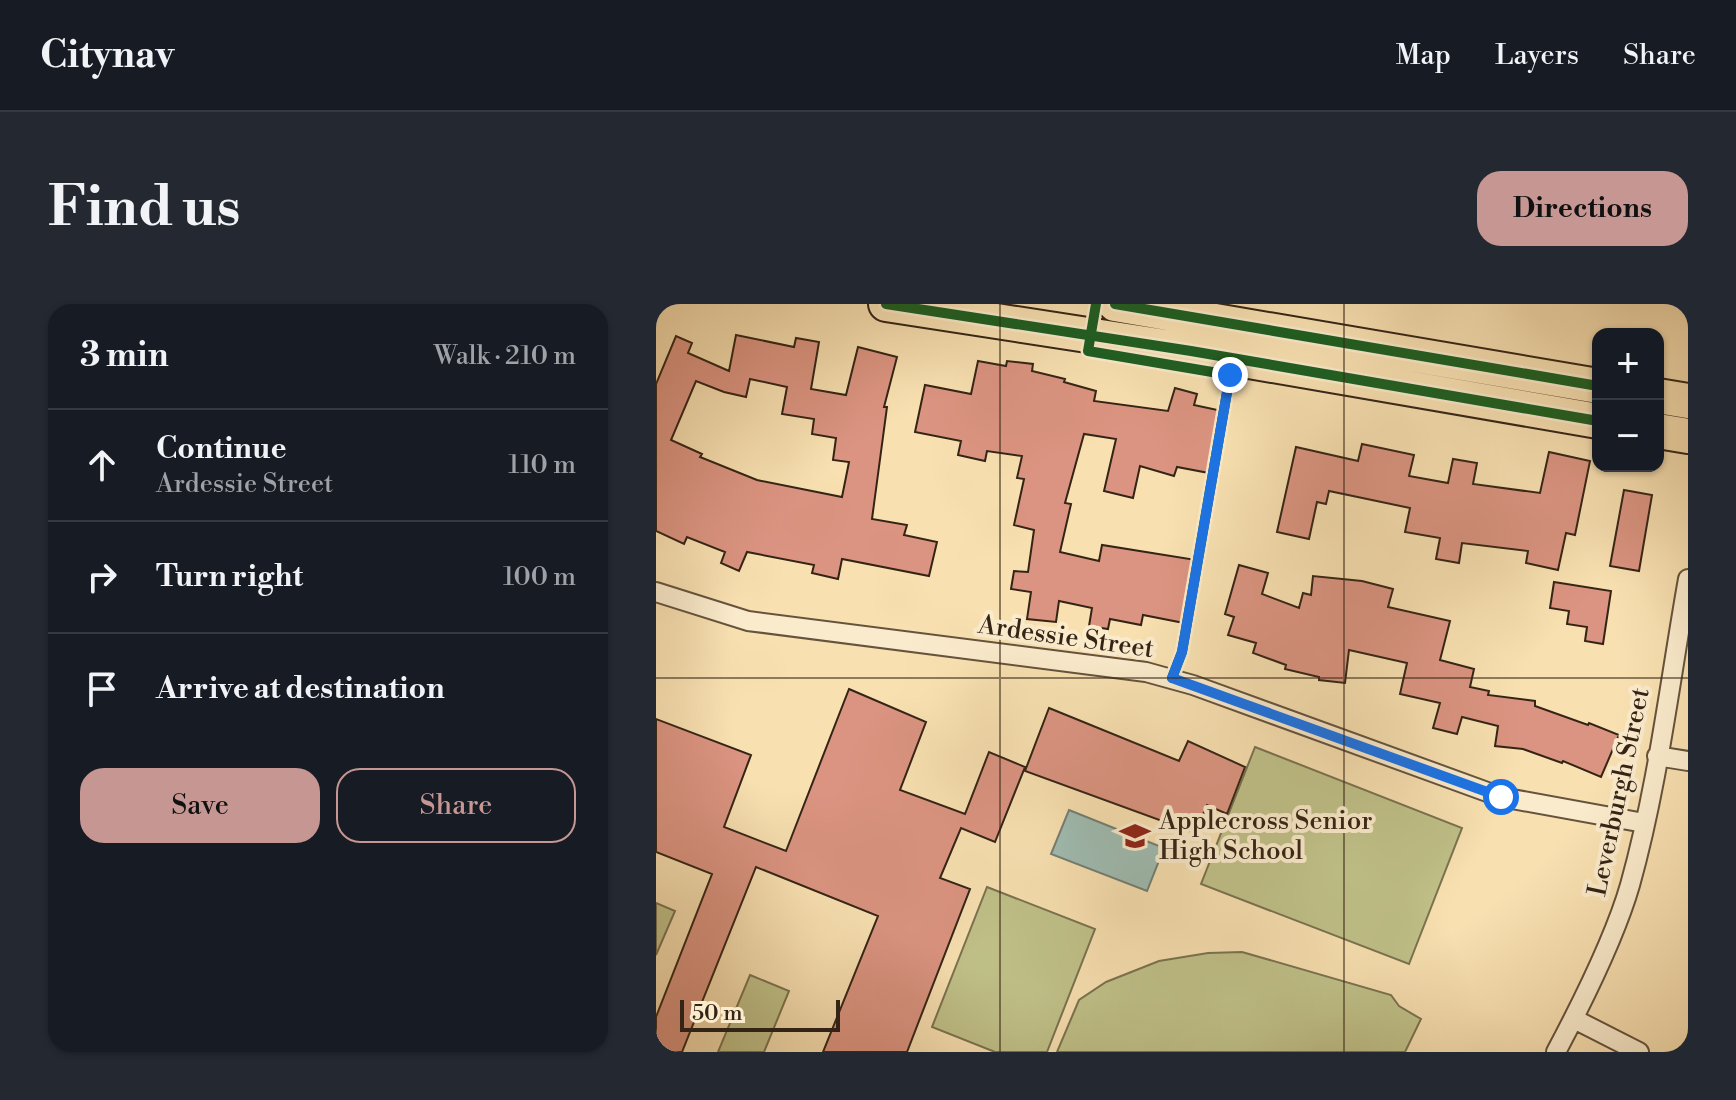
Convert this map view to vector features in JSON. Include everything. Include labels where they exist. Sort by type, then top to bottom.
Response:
[{"type":"highway","points":[[886,304],[1191,351],[1592,420]]},
{"type":"highway","points":[[1115,304],[1200,311],[1592,385]]},
{"type":"highway","points":[[1664,397],[1688,401]]},
{"type":"highway","points":[[1664,432],[1688,436]]},
{"type":"street","points":[[1191,351],[1200,311]]},
{"type":"street","name":"Leverburgh Street","points":[[1556,1052],[1574,1019],[1629,886],[1657,756],[1688,579]]},
{"type":"street","name":"Ardessie Street","points":[[656,592],[748,621],[1146,672],[1193,685],[1501,797],[1644,823]]},
{"type":"street","points":[[1657,756],[1688,761]]},
{"type":"street","points":[[1574,1019],[1639,1052]]},
{"type":"green space","points":[[1255,747],[1462,828],[1409,964],[1201,884]]},
{"type":"green space","points":[[987,887],[1095,929],[1047,1052],[995,1052],[932,1027]]},
{"type":"green space","points":[[656,903],[675,911],[656,955]]},
{"type":"green space","points":[[1242,952],[1391,995],[1399,1006],[1421,1019],[1405,1052],[1057,1052],[1079,1000],[1106,982],[1159,961],[1208,953]]},
{"type":"green space","points":[[750,975],[789,991],[764,1052],[718,1052]]},
{"type":"water","points":[[1069,810],[1164,848],[1147,891],[1051,854]]},
{"type":"building","points":[[736,335],[794,347],[796,338],[819,342],[811,389],[846,395],[858,347],[897,357],[884,407],[887,407],[872,519],[907,525],[904,535],[937,542],[929,576],[842,559],[838,579],[812,573],[814,565],[747,552],[739,571],[721,563],[725,552],[687,537],[684,544],[656,531],[656,384],[676,336],[692,343],[688,353],[729,371]],"holes":[[[750,379],[787,387],[782,414],[814,419],[812,434],[836,438],[833,460],[849,462],[842,497],[757,480],[700,457],[702,454],[671,440],[696,381],[746,397]]]},
{"type":"building","points":[[978,361],[1006,366],[1007,361],[1033,364],[1032,371],[1096,391],[1094,401],[1168,411],[1175,388],[1197,394],[1194,405],[1222,411],[1209,473],[1177,467],[1174,476],[1140,466],[1133,498],[1104,491],[1116,439],[1084,434],[1065,503],[1071,504],[1060,552],[1099,561],[1102,545],[1196,560],[1184,623],[1143,615],[1141,625],[1110,619],[1108,629],[1089,626],[1092,608],[1059,601],[1056,622],[1027,619],[1031,592],[1011,589],[1014,571],[1028,572],[1034,530],[1014,525],[1024,479],[1017,478],[1022,456],[987,451],[985,461],[958,455],[961,441],[915,432],[925,385],[971,394]]},
{"type":"building","points":[[1362,444],[1414,455],[1409,476],[1448,483],[1453,459],[1477,463],[1473,484],[1540,493],[1549,452],[1590,461],[1575,535],[1566,533],[1558,570],[1526,563],[1528,551],[1462,543],[1459,563],[1436,559],[1440,538],[1405,532],[1410,508],[1329,491],[1326,504],[1317,502],[1309,539],[1277,532],[1296,447],[1358,461]]},
{"type":"building","points":[[1624,490],[1652,495],[1639,571],[1610,566]]},
{"type":"building","points":[[1239,565],[1268,573],[1262,594],[1299,608],[1303,593],[1311,595],[1313,576],[1362,581],[1393,589],[1388,607],[1450,621],[1440,660],[1474,669],[1470,687],[1489,691],[1488,695],[1535,701],[1535,706],[1619,735],[1601,777],[1523,749],[1495,746],[1498,726],[1462,717],[1457,734],[1433,728],[1440,703],[1400,694],[1407,663],[1349,650],[1345,683],[1319,680],[1319,677],[1285,669],[1286,665],[1253,653],[1256,643],[1228,635],[1234,617],[1225,614]]},
{"type":"building","points":[[1554,582],[1611,591],[1603,644],[1585,641],[1587,627],[1567,624],[1569,611],[1550,608]]},
{"type":"building","points":[[849,689],[926,722],[900,790],[965,814],[989,752],[1025,767],[995,842],[961,828],[940,878],[970,889],[907,1052],[823,1052],[878,916],[756,867],[682,1052],[656,1052],[656,1017],[712,874],[656,852],[656,719],[751,755],[724,827],[786,851]]},
{"type":"building","points":[[1049,708],[1179,761],[1188,741],[1245,767],[1227,814],[1207,805],[1195,833],[1025,771]]},
{"type":"cycle path","points":[[886,304],[1191,351],[1592,420]]},
{"type":"cycle path","points":[[1096,304],[1088,351],[1230,375],[1182,652],[1172,678]]},
{"type":"cycle path","points":[[1115,304],[1592,385]]},
{"type":"place","name":"Applecross Senior High School","points":[[1135,836]]},
{"type":"route","points":[[1230,375],[1182,652],[1172,678],[1501,797]]}]
